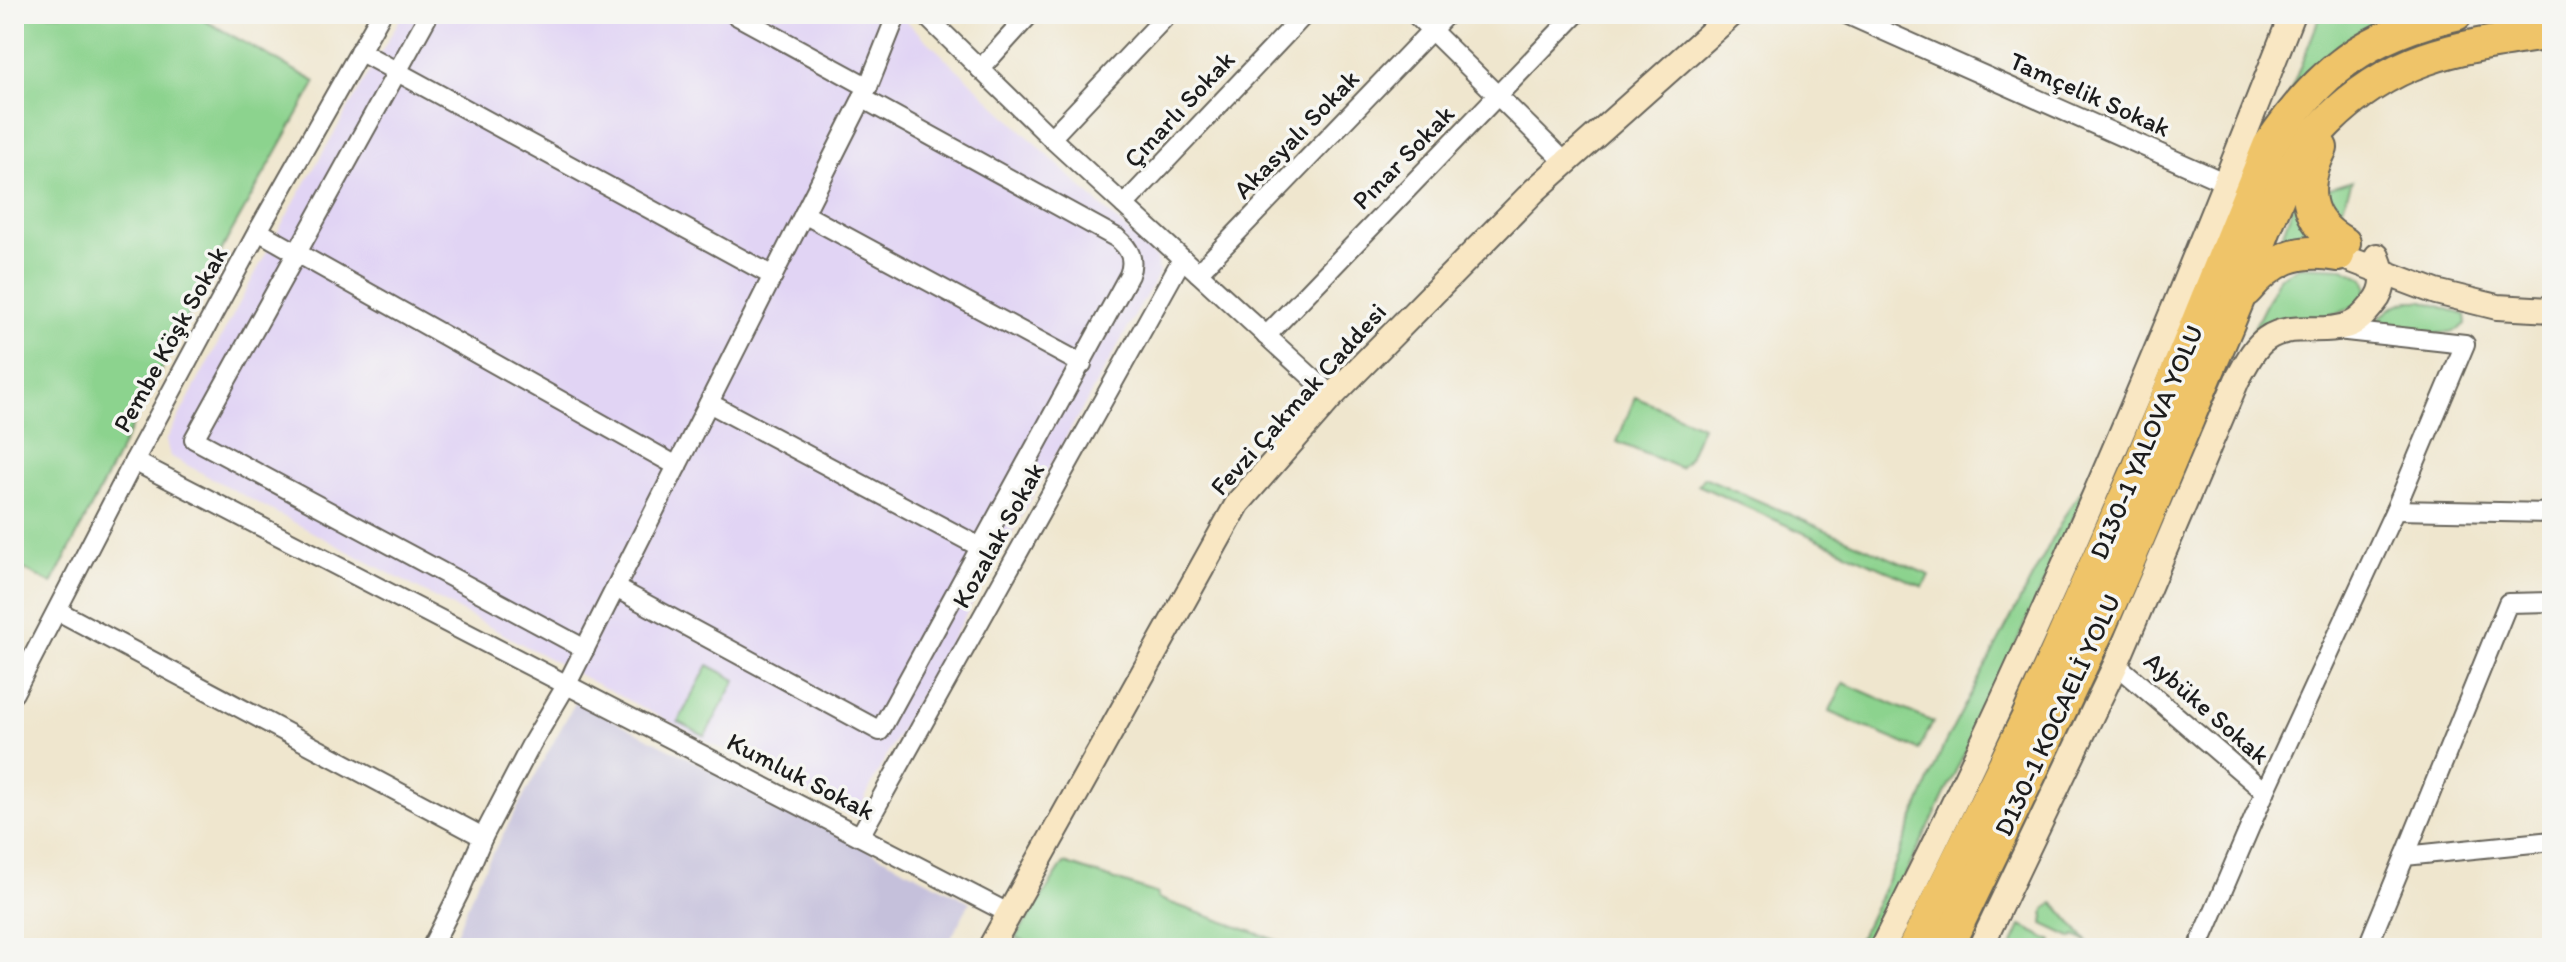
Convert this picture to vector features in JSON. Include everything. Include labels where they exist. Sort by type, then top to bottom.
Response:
[{"type":"highway","name":"D130-1 YALOVA YOLU","points":[[1914,948],[2027,719],[2138,469],[2269,146],[2310,92],[2346,59],[2386,36],[2456,14]]},
{"type":"highway","points":[[2341,249],[2321,227],[2309,200],[2308,186],[2319,152],[2356,96],[2380,78],[2433,55],[2552,33]]},
{"type":"highway","name":"D130-1 KOCAELİ YOLU","points":[[1946,948],[2108,607],[2283,186],[2326,123],[2356,96]]},
{"type":"highway","points":[[2237,302],[2260,274],[2277,261],[2311,252],[2341,249]]},
{"type":"street","name":"Pembe Köşk Sokak","points":[[14,693],[258,231],[381,14]]},
{"type":"street","points":[[429,14],[194,439],[585,649]]},
{"type":"street","points":[[616,588],[880,731],[1129,275],[1132,259],[1125,245],[734,14]]},
{"type":"street","points":[[431,948],[483,837],[585,649],[865,93],[897,14]]},
{"type":"street","points":[[924,14],[1051,138],[1332,396]]},
{"type":"street","points":[[980,69],[1030,14]]},
{"type":"street","points":[[1051,138],[1168,14]]},
{"type":"street","name":"Çınarlı Sokak","points":[[1124,205],[1305,14]]},
{"type":"street","points":[[1415,14],[1566,163]]},
{"type":"street","name":"Akasyalı Sokak","points":[[1198,273],[1447,14]]},
{"type":"street","name":"Pınar Sokak","points":[[1266,336],[1576,14]]},
{"type":"street","name":"Fevzi Çakmak Caddesi","points":[[990,948],[1238,503],[1332,396],[1535,190],[1732,14]]},
{"type":"street","name":"Tamçelik Sokak","points":[[1846,14],[2226,183]]},
{"type":"street","points":[[1882,948],[2031,639],[2133,408],[2292,14]]},
{"type":"street","points":[[359,51],[773,276]]},
{"type":"street","points":[[804,214],[1082,364]]},
{"type":"street","points":[[258,231],[677,466]]},
{"type":"street","points":[[2341,249],[2442,283],[2495,294],[2552,297]]},
{"type":"street","name":"Kozalak Sokak","points":[[860,836],[1182,259]]},
{"type":"street","points":[[2380,264],[2436,292],[2497,307],[2552,310]]},
{"type":"street","points":[[1980,948],[2116,664],[2237,380],[2254,351],[2266,339],[2280,332],[2325,329],[2353,323],[2364,315],[2380,296],[2380,264]]},
{"type":"street","points":[[2198,948],[2265,792],[2395,510],[2465,344],[2325,329]]},
{"type":"street","points":[[709,403],[982,548]]},
{"type":"street","name":"Kumluk Sokak","points":[[134,461],[1010,914]]},
{"type":"street","points":[[2395,510],[2552,513]]},
{"type":"street","points":[[2367,948],[2508,603],[2552,602]]},
{"type":"street","points":[[58,611],[483,837]]},
{"type":"street","name":"Aybüke Sokak","points":[[2116,664],[2265,792]]},
{"type":"street","points":[[2405,856],[2552,841]]},
{"type":"shaded area","points":[[403,14],[899,14],[1156,258],[1159,273],[886,756],[855,818],[170,456],[166,441],[279,229]]},
{"type":"shaded area","points":[[576,701],[970,902],[946,948],[450,948],[478,880]]},
{"type":"green space","points":[[14,14],[193,14],[316,82],[228,238],[52,584],[14,564]]},
{"type":"green space","points":[[2321,14],[2407,14],[2289,95]]},
{"type":"green space","points":[[2352,181],[2340,215],[2345,215],[2357,234],[2340,231],[2320,191]]},
{"type":"green space","points":[[2296,197],[2319,240],[2278,247]]},
{"type":"green space","points":[[2300,266],[2343,268],[2364,278],[2367,287],[2363,300],[2333,314],[2277,322],[2248,340],[2279,278]]},
{"type":"green space","points":[[2409,301],[2424,301],[2465,315],[2466,324],[2458,329],[2437,333],[2382,327],[2375,321],[2394,306]]},
{"type":"green space","points":[[1635,397],[1702,426],[1689,458],[1680,468],[1617,442]]},
{"type":"green space","points":[[2096,468],[1985,710],[1869,948],[1855,948],[1892,871],[1943,747],[2065,515]]},
{"type":"green space","points":[[1704,477],[1929,575],[1923,587],[1698,485]]},
{"type":"green space","points":[[708,665],[736,680],[705,736],[678,722]]},
{"type":"green space","points":[[1844,683],[1933,722],[1919,750],[1829,712]]},
{"type":"green space","points":[[1064,863],[1158,894],[1157,898],[1298,948],[1044,948],[1015,938]]},
{"type":"green space","points":[[2053,903],[2088,942],[2043,924],[2045,909]]},
{"type":"green space","points":[[2021,926],[2052,941],[2048,948],[2011,948]]}]
